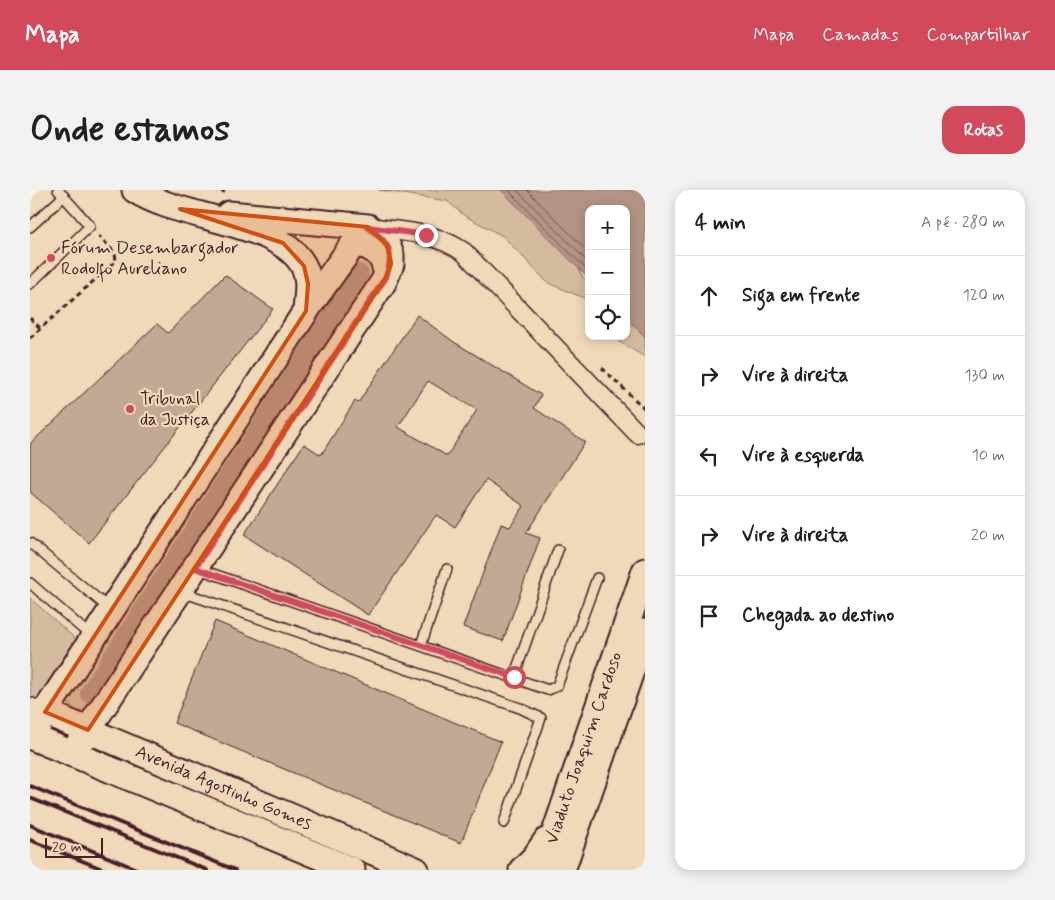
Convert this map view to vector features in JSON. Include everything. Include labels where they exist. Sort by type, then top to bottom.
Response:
[{"type":"street","points":[[135,190],[163,205],[284,243],[304,266],[308,284],[306,311]]},
{"type":"street","points":[[180,209],[368,227],[426,235],[446,240],[464,252],[638,434]]},
{"type":"street","points":[[72,754],[386,277],[391,264],[387,244],[368,227]]},
{"type":"street","points":[[31,737],[37,710],[93,638],[306,311],[352,246],[359,244],[371,247],[384,263],[386,277]]},
{"type":"street","name":"Viaduto Joaquim Cardoso","points":[[562,870],[587,772],[645,571]]},
{"type":"street","name":"Viaduto Joaquim Cardoso","points":[[542,870],[564,805],[587,772],[645,632]]},
{"type":"street","name":"Avenida Agostinho Gomes","points":[[37,710],[416,870]]},
{"type":"street","name":"Avenida Agostinho Gomes","points":[[31,737],[352,870]]},
{"type":"street","points":[[522,870],[536,857],[564,805]]},
{"type":"lane","points":[[30,227],[61,193],[90,226],[30,284]]},
{"type":"lane","points":[[30,543],[111,610]]},
{"type":"lane","points":[[514,677],[558,550]]},
{"type":"lane","points":[[195,568],[548,690],[557,686],[597,578]]},
{"type":"lane","points":[[421,646],[447,569]]},
{"type":"lane","points":[[30,583],[93,638]]},
{"type":"lane","points":[[180,591],[520,708],[541,718],[504,823]]},
{"type":"path","points":[[30,338],[116,261],[115,253],[90,226]]},
{"type":"path","points":[[30,318],[41,329]]},
{"type":"highlighted area","points":[[180,209],[368,227],[387,245],[391,264],[386,277],[88,730],[45,712],[306,311],[308,284],[304,266],[283,243]]},
{"type":"shaded area","points":[[379,190],[529,190],[574,257],[582,276],[585,279],[585,298],[548,283],[503,236],[465,216],[447,201]]},
{"type":"shaded area","points":[[365,255],[379,276],[98,707],[85,711],[74,709],[63,696],[345,260]]},
{"type":"shaded area","points":[[630,324],[641,325],[645,329],[645,357],[618,341],[630,340]]},
{"type":"shaded area","points":[[30,598],[80,643],[44,703],[30,697]]},
{"type":"water","points":[[501,190],[645,190],[645,337],[630,321],[630,205],[585,205],[585,275]]},
{"type":"building","name":"Tribunal da Justiça","points":[[225,275],[273,309],[89,543],[30,492],[30,444],[157,324],[168,333]]},
{"type":"building","points":[[417,315],[454,342],[541,395],[534,408],[585,442],[526,533],[540,538],[503,641],[463,627],[501,524],[510,527],[524,506],[486,480],[455,527],[436,515],[368,615],[244,535],[304,444],[321,455],[355,401],[358,403]],"holes":[[[428,381],[477,410],[447,456],[398,427]]]},
{"type":"building","points":[[215,621],[501,742],[461,843],[174,723]]},
{"type":"waterway","points":[[90,693],[359,274]]},
{"type":"railway","points":[[30,786],[235,870]]},
{"type":"railway","points":[[30,798],[207,870]]},
{"type":"railway","points":[[30,825],[139,870]]},
{"type":"railway","points":[[30,840],[105,870]]},
{"type":"place","name":"Fórum Desembargador Rodolfo Aureliano","points":[[51,258]]},
{"type":"place","name":"Tribunal da Justiça","points":[[130,409]]},
{"type":"route","points":[[426,235],[368,227],[387,244],[391,255],[391,264],[386,277],[195,568],[514,677]]}]
